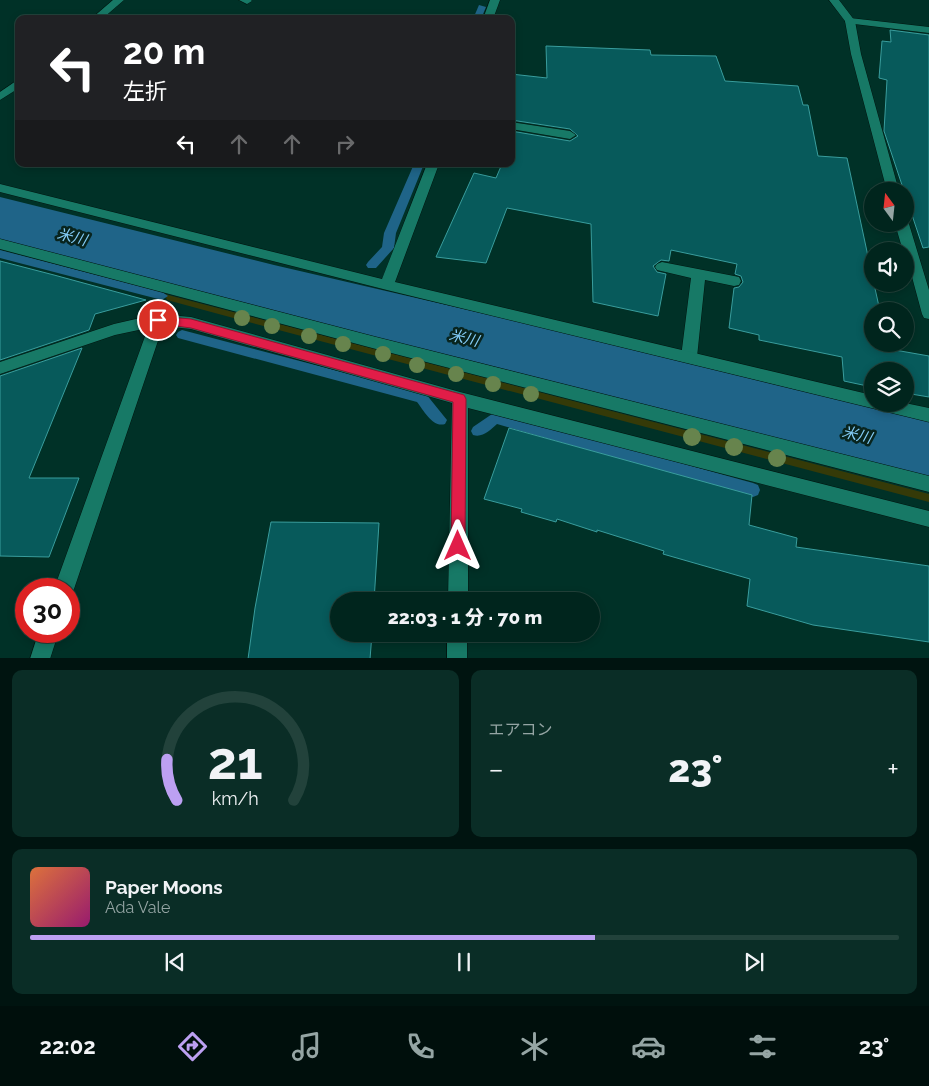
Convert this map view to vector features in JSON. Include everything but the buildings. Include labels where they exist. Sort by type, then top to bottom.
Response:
[{"type":"street","points":[[101,15],[119,0]]},
{"type":"street","points":[[489,15],[495,0]]},
{"type":"street","points":[[834,0],[850,22],[856,54],[891,182]]},
{"type":"street","points":[[850,22],[929,30]]},
{"type":"street","points":[[0,97],[15,85]]},
{"type":"street","points":[[515,126],[570,135]]},
{"type":"street","points":[[387,285],[432,167]]},
{"type":"street","points":[[0,188],[387,285],[864,400]]},
{"type":"street","points":[[904,232],[929,314]]},
{"type":"street","points":[[0,244],[414,353],[929,484]]},
{"type":"street","points":[[662,267],[734,281]]},
{"type":"street","points":[[689,357],[699,274]]},
{"type":"street","points":[[68,578],[158,320]]},
{"type":"street","points":[[0,368],[114,330],[158,320],[191,324],[460,399],[929,519]]},
{"type":"street","points":[[458,592],[460,399]]},
{"type":"street","points":[[914,412],[929,415]]},
{"type":"street","points":[[457,642],[457,658]]},
{"type":"street","points":[[40,658],[46,643]]},
{"type":"green space","points":[[0,251],[929,494],[929,502],[226,316],[167,300],[165,295],[0,253]]},
{"type":"waterway","points":[[479,15],[482,7]]},
{"type":"waterway","points":[[372,265],[388,248],[390,233],[418,167]]},
{"type":"waterway","name":"米川","points":[[0,219],[274,291],[929,453]]},
{"type":"waterway","points":[[0,254],[162,296]]},
{"type":"waterway","points":[[182,335],[421,398],[440,420]]},
{"type":"waterway","points":[[478,431],[495,418],[753,490]]},
{"type":"route","points":[[158,320],[191,324],[460,399],[458,546]]}]
